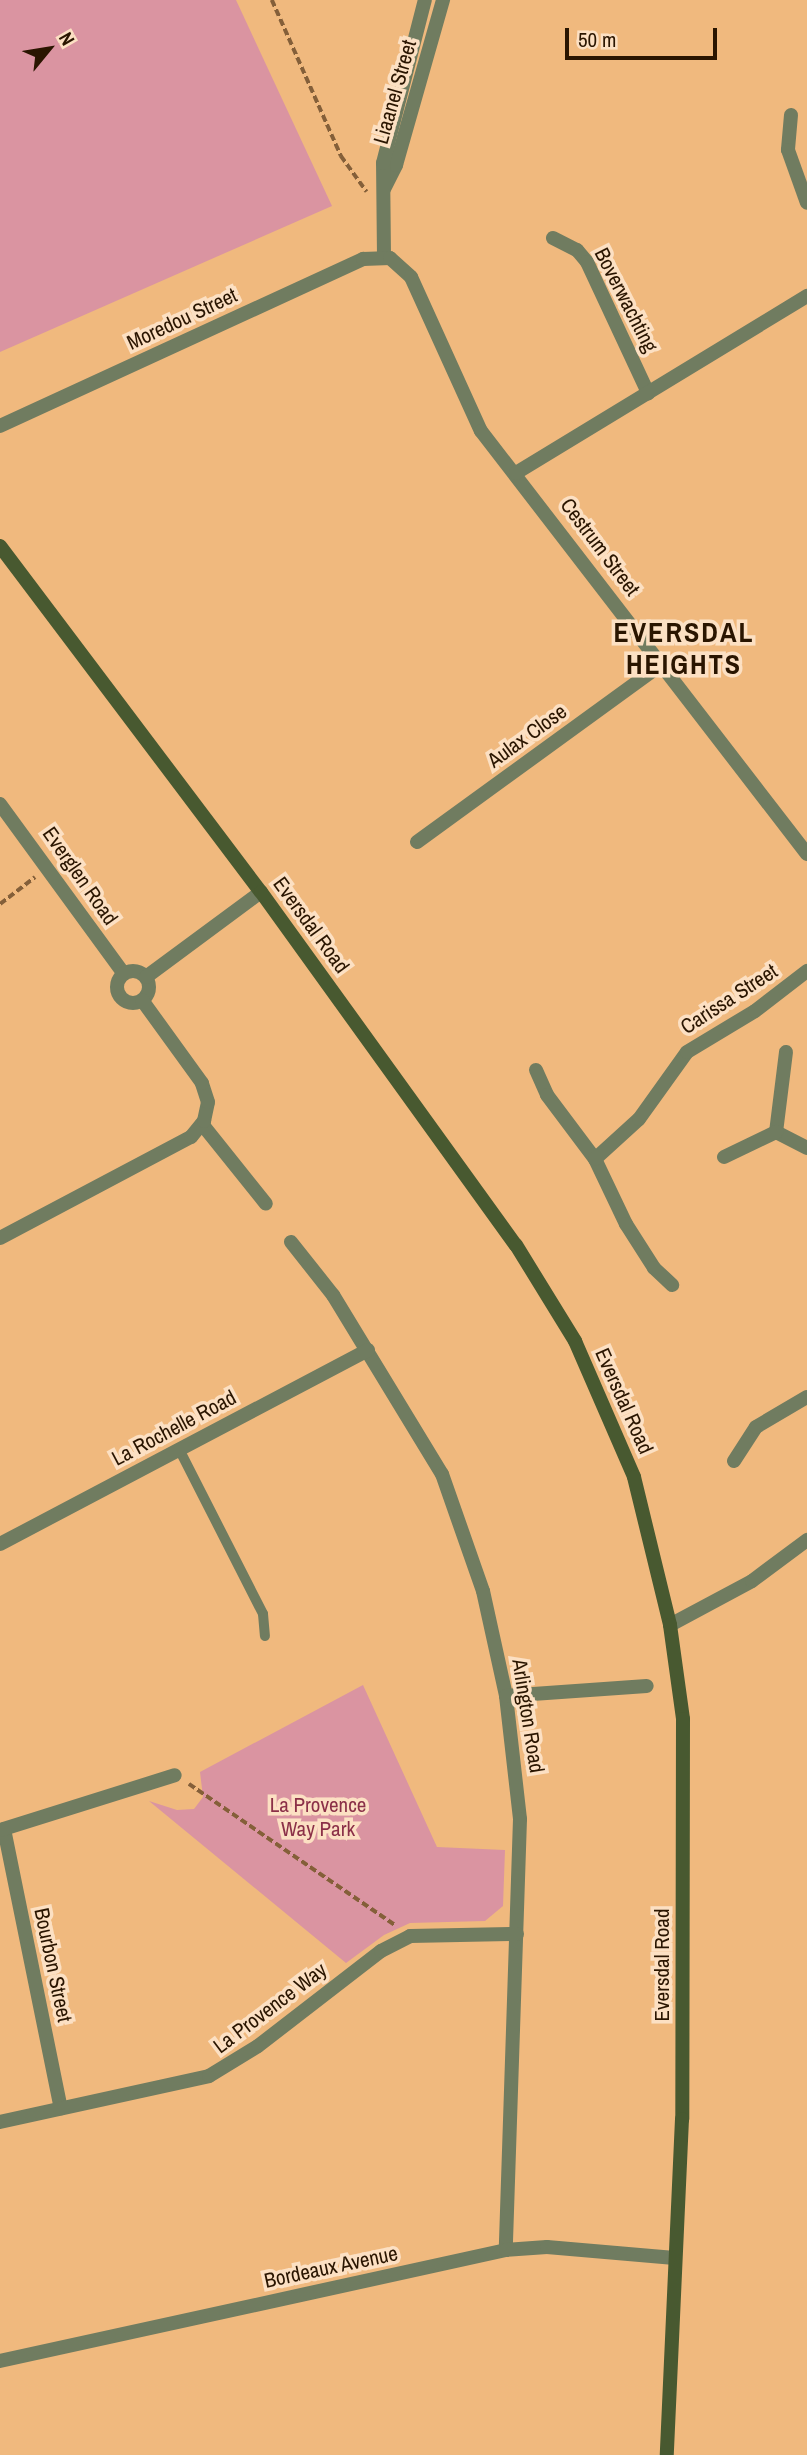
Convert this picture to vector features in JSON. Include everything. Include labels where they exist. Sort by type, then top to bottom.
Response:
[{"type":"street","name":"Liaanel Street","points":[[384,256],[381,211],[383,163],[425,0]]},
{"type":"street","name":"Liaanel Street","points":[[381,193],[396,165],[443,0]]},
{"type":"street","points":[[791,115],[788,150],[807,204]]},
{"type":"street","name":"Boverwachting","points":[[553,238],[577,250],[587,262],[648,393]]},
{"type":"street","name":"Moredou Street","points":[[0,426],[363,259],[384,256]]},
{"type":"street","name":"Cestrum Street","points":[[384,256],[398,262],[411,277],[481,431],[807,854]]},
{"type":"street","points":[[516,473],[807,296]]},
{"type":"street","name":"Eversdal Road","points":[[0,545],[261,892],[458,1163],[564,1320],[634,1477],[670,1625],[683,1719],[685,1790],[682,2119],[667,2455]]},
{"type":"street","name":"Aulax Close","points":[[417,842],[662,664]]},
{"type":"street","name":"Everglen Road","points":[[0,804],[124,974]]},
{"type":"street","points":[[146,977],[261,892]]},
{"type":"street","points":[[137,971],[146,977],[149,991],[142,1000],[132,1003],[121,998],[117,987],[124,974],[137,971]]},
{"type":"street","name":"Carissa Street","points":[[595,1159],[639,1119],[677,1061],[770,1000],[807,971]]},
{"type":"street","points":[[0,1238],[191,1137],[202,1124],[208,1102],[202,1083],[142,1000]]},
{"type":"street","points":[[776,1132],[786,1052]]},
{"type":"street","points":[[536,1070],[547,1095],[595,1159],[626,1224],[654,1268],[672,1285]]},
{"type":"street","points":[[202,1124],[265,1203]]},
{"type":"street","points":[[776,1132],[807,1148]]},
{"type":"street","points":[[724,1157],[776,1132]]},
{"type":"street","name":"Arlington Road","points":[[291,1242],[369,1350],[442,1474],[483,1591],[506,1696],[519,1795],[506,2250]]},
{"type":"street","name":"La Rochelle Road","points":[[0,1544],[369,1350]]},
{"type":"street","points":[[734,1461],[756,1427],[807,1397]]},
{"type":"street","points":[[670,1625],[752,1581],[807,1540]]},
{"type":"street","points":[[506,1696],[647,1686]]},
{"type":"street","points":[[2,1830],[176,1775]]},
{"type":"street","name":"Bourbon Street","points":[[2,1830],[61,2108]]},
{"type":"street","name":"La Provence Way","points":[[0,2122],[221,2070],[381,1951],[410,1936],[517,1934]]},
{"type":"street","name":"Bordeaux Avenue","points":[[0,2361],[506,2250],[547,2247],[675,2258]]},
{"type":"lane","points":[[179,1449],[263,1614],[265,1636]]},
{"type":"path","points":[[272,0],[341,156],[381,211]]},
{"type":"path","points":[[0,904],[49,868]]},
{"type":"path","points":[[176,1775],[410,1936]]},
{"type":"green space","points":[[0,0],[236,0],[332,206],[0,352]]},
{"type":"green space","name":"La Provence Way Park","points":[[363,1685],[437,1847],[505,1850],[503,1906],[485,1921],[410,1923],[384,1935],[346,1963],[149,1801],[177,1810],[194,1809],[203,1797],[200,1772]]},
{"type":"district","name":"EVERSDAL HEIGHTS","points":[[684,648]]}]
